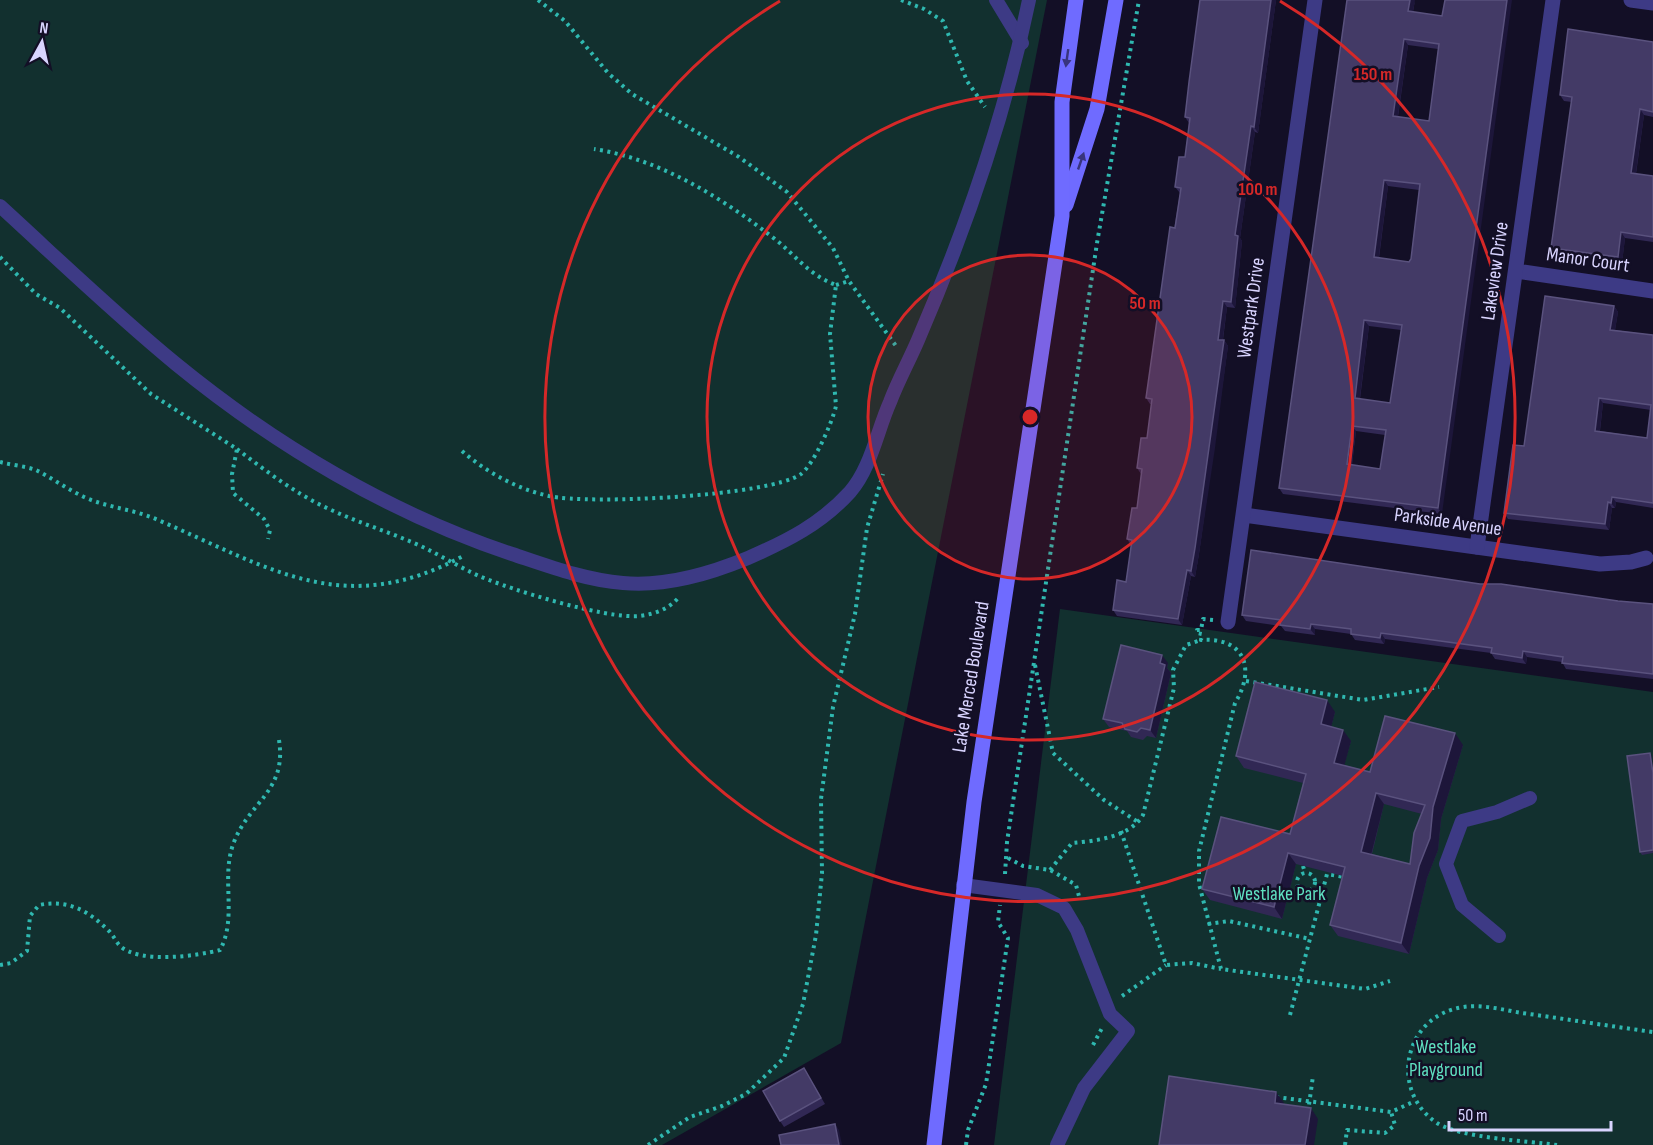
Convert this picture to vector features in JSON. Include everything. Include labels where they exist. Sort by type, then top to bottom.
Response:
[{"type":"main road","name":"Lake Merced Boulevard","points":[[934,1145],[963,885],[1062,216],[1062,102],[1076,0]]},
{"type":"main road","name":"Lake Merced Boulevard","points":[[1062,216],[1097,109],[1116,0]]},
{"type":"street","name":"Westpark Drive","points":[[1228,622],[1315,0]]},
{"type":"street","name":"Lakeview Drive","points":[[1478,547],[1553,0]]},
{"type":"street","points":[[1631,0],[1653,3]]},
{"type":"street","name":"Manor Court","points":[[1516,271],[1653,291]]},
{"type":"street","name":"Parkside Avenue","points":[[1244,515],[1600,564],[1623,563],[1646,558]]},
{"type":"lane","points":[[996,0],[1022,43]]},
{"type":"lane","points":[[0,206],[137,332],[179,367],[251,419],[370,493],[484,545],[590,578],[624,583],[689,578],[729,566],[789,541],[832,509],[853,489],[868,463],[890,400],[918,341],[956,246],[1022,43],[1029,0]]},
{"type":"lane","points":[[1499,936],[1462,905],[1446,864],[1462,821],[1497,812],[1530,798]]},
{"type":"lane","points":[[963,885],[1037,895],[1064,908],[1077,930],[1110,1014],[1128,1030],[1084,1088],[1057,1145]]},
{"type":"path","points":[[902,0],[924,9],[943,21],[975,94],[985,107],[1000,112]]},
{"type":"path","points":[[966,1145],[968,1130],[986,1084],[1008,938],[998,922],[1008,858],[1007,842],[1097,243],[1139,0]]},
{"type":"path","points":[[594,149],[624,153],[656,164],[771,236],[820,279],[836,285],[849,281]]},
{"type":"path","points":[[0,256],[36,294],[60,308],[151,394],[237,449],[232,474],[233,493],[264,519],[270,530],[268,539]]},
{"type":"path","points":[[462,451],[482,468],[516,485],[548,496],[572,500],[697,496],[752,488],[798,476],[808,468],[836,406],[830,354],[836,285]]},
{"type":"path","points":[[0,462],[34,470],[85,497],[144,514],[237,556],[309,582],[340,587],[389,583],[444,567],[484,545]]},
{"type":"path","points":[[1201,640],[1202,634],[1197,633],[1197,630],[1201,630],[1203,620],[1228,622]]},
{"type":"path","points":[[1050,870],[1072,843],[1102,840],[1138,823],[1143,815],[1174,687],[1173,670],[1186,645],[1201,640],[1215,639],[1231,644],[1240,653],[1246,665],[1246,681],[1235,703],[1199,851],[1199,884],[1221,969]]},
{"type":"path","points":[[1034,661],[1053,753],[1104,800],[1138,823]]},
{"type":"path","points":[[1246,681],[1363,700],[1439,687]]},
{"type":"path","points":[[0,965],[11,963],[27,951],[30,916],[39,905],[53,902],[87,911],[110,932],[121,947],[136,955],[194,957],[220,950],[227,938],[229,918],[226,875],[229,858],[244,822],[270,790],[282,762],[279,741]]},
{"type":"path","points":[[1121,831],[1166,965]]},
{"type":"path","points":[[1303,866],[1305,873]]},
{"type":"path","points":[[1305,873],[1313,876],[1316,882],[1324,886]]},
{"type":"path","points":[[1305,873],[1297,880],[1299,888],[1304,892],[1311,890],[1316,882]]},
{"type":"path","points":[[1290,1015],[1327,874],[1349,878]]},
{"type":"path","points":[[1208,924],[1229,921],[1310,939]]},
{"type":"path","points":[[1122,996],[1166,965],[1192,963],[1299,981],[1365,989],[1390,981]]},
{"type":"path","points":[[1557,1145],[1455,1130],[1438,1123],[1415,1101],[1409,1064],[1418,1031],[1432,1018],[1465,1006],[1653,1032]]},
{"type":"path","points":[[1306,1123],[1313,1077]]},
{"type":"path","points":[[1265,1096],[1391,1112],[1415,1101]]},
{"type":"path","points":[[1345,1145],[1347,1130],[1385,1133],[1395,1125],[1391,1112]]},
{"type":"green space","points":[[0,0],[1047,0],[841,1043],[662,1145],[0,1145]]},
{"type":"green space","name":"Westlake Park","points":[[1060,609],[1653,692],[1653,1145],[994,1145]]},
{"type":"building","points":[[1200,0],[1271,0],[1254,127],[1251,126],[1235,235],[1238,236],[1231,302],[1223,301],[1218,340],[1224,340],[1195,548],[1191,571],[1187,570],[1178,619],[1113,610],[1117,580],[1126,582],[1132,540],[1127,539],[1132,508],[1137,508],[1142,469],[1137,468],[1141,438],[1147,438],[1152,399],[1146,398],[1170,227],[1175,228],[1181,188],[1175,187],[1179,157],[1185,157],[1190,118],[1185,117]]},
{"type":"building","points":[[1347,0],[1410,0],[1408,11],[1442,16],[1445,0],[1507,0],[1438,508],[1279,488]],"holes":[[[1404,39],[1439,44],[1429,121],[1393,116]],[[1384,180],[1420,184],[1411,259],[1409,262],[1374,257]],[[1364,320],[1402,325],[1390,403],[1355,398]],[[1352,426],[1386,430],[1380,469],[1347,464]]]},
{"type":"building","points":[[1568,29],[1653,42],[1653,112],[1640,109],[1631,173],[1653,176],[1653,237],[1621,232],[1618,257],[1551,248],[1572,97],[1560,95]]},
{"type":"building","points":[[1545,296],[1614,306],[1610,330],[1653,335],[1653,503],[1612,497],[1611,503],[1608,502],[1605,524],[1504,513],[1513,445],[1524,446]],"holes":[[[1599,398],[1651,405],[1647,438],[1595,431]]]},
{"type":"building","points":[[1251,550],[1480,584],[1501,584],[1653,604],[1653,674],[1562,663],[1563,657],[1523,651],[1522,658],[1491,653],[1492,648],[1381,633],[1380,638],[1351,634],[1351,629],[1311,624],[1310,629],[1280,625],[1281,620],[1242,615]]},
{"type":"building","points":[[1121,645],[1162,655],[1160,663],[1165,665],[1150,730],[1141,728],[1137,732],[1125,729],[1122,723],[1103,719]]},
{"type":"building","points":[[1255,682],[1327,700],[1321,724],[1343,730],[1334,763],[1370,772],[1385,716],[1455,733],[1433,807],[1430,838],[1419,866],[1401,943],[1330,925],[1345,867],[1288,853],[1274,907],[1202,889],[1221,817],[1290,834],[1306,774],[1236,756]],"holes":[[[1376,793],[1425,805],[1414,833],[1410,864],[1361,852]]]},
{"type":"building","points":[[1650,753],[1653,773],[1653,850],[1640,852],[1627,756]]},
{"type":"building","points":[[804,1068],[821,1098],[780,1121],[763,1091]]},
{"type":"building","points":[[1169,1076],[1276,1092],[1275,1103],[1311,1108],[1305,1145],[1159,1145]]},
{"type":"building","points":[[835,1124],[839,1145],[781,1145],[779,1135]]},
{"type":"park label","name":"Westlake Playground","points":[[1446,1058]]}]
